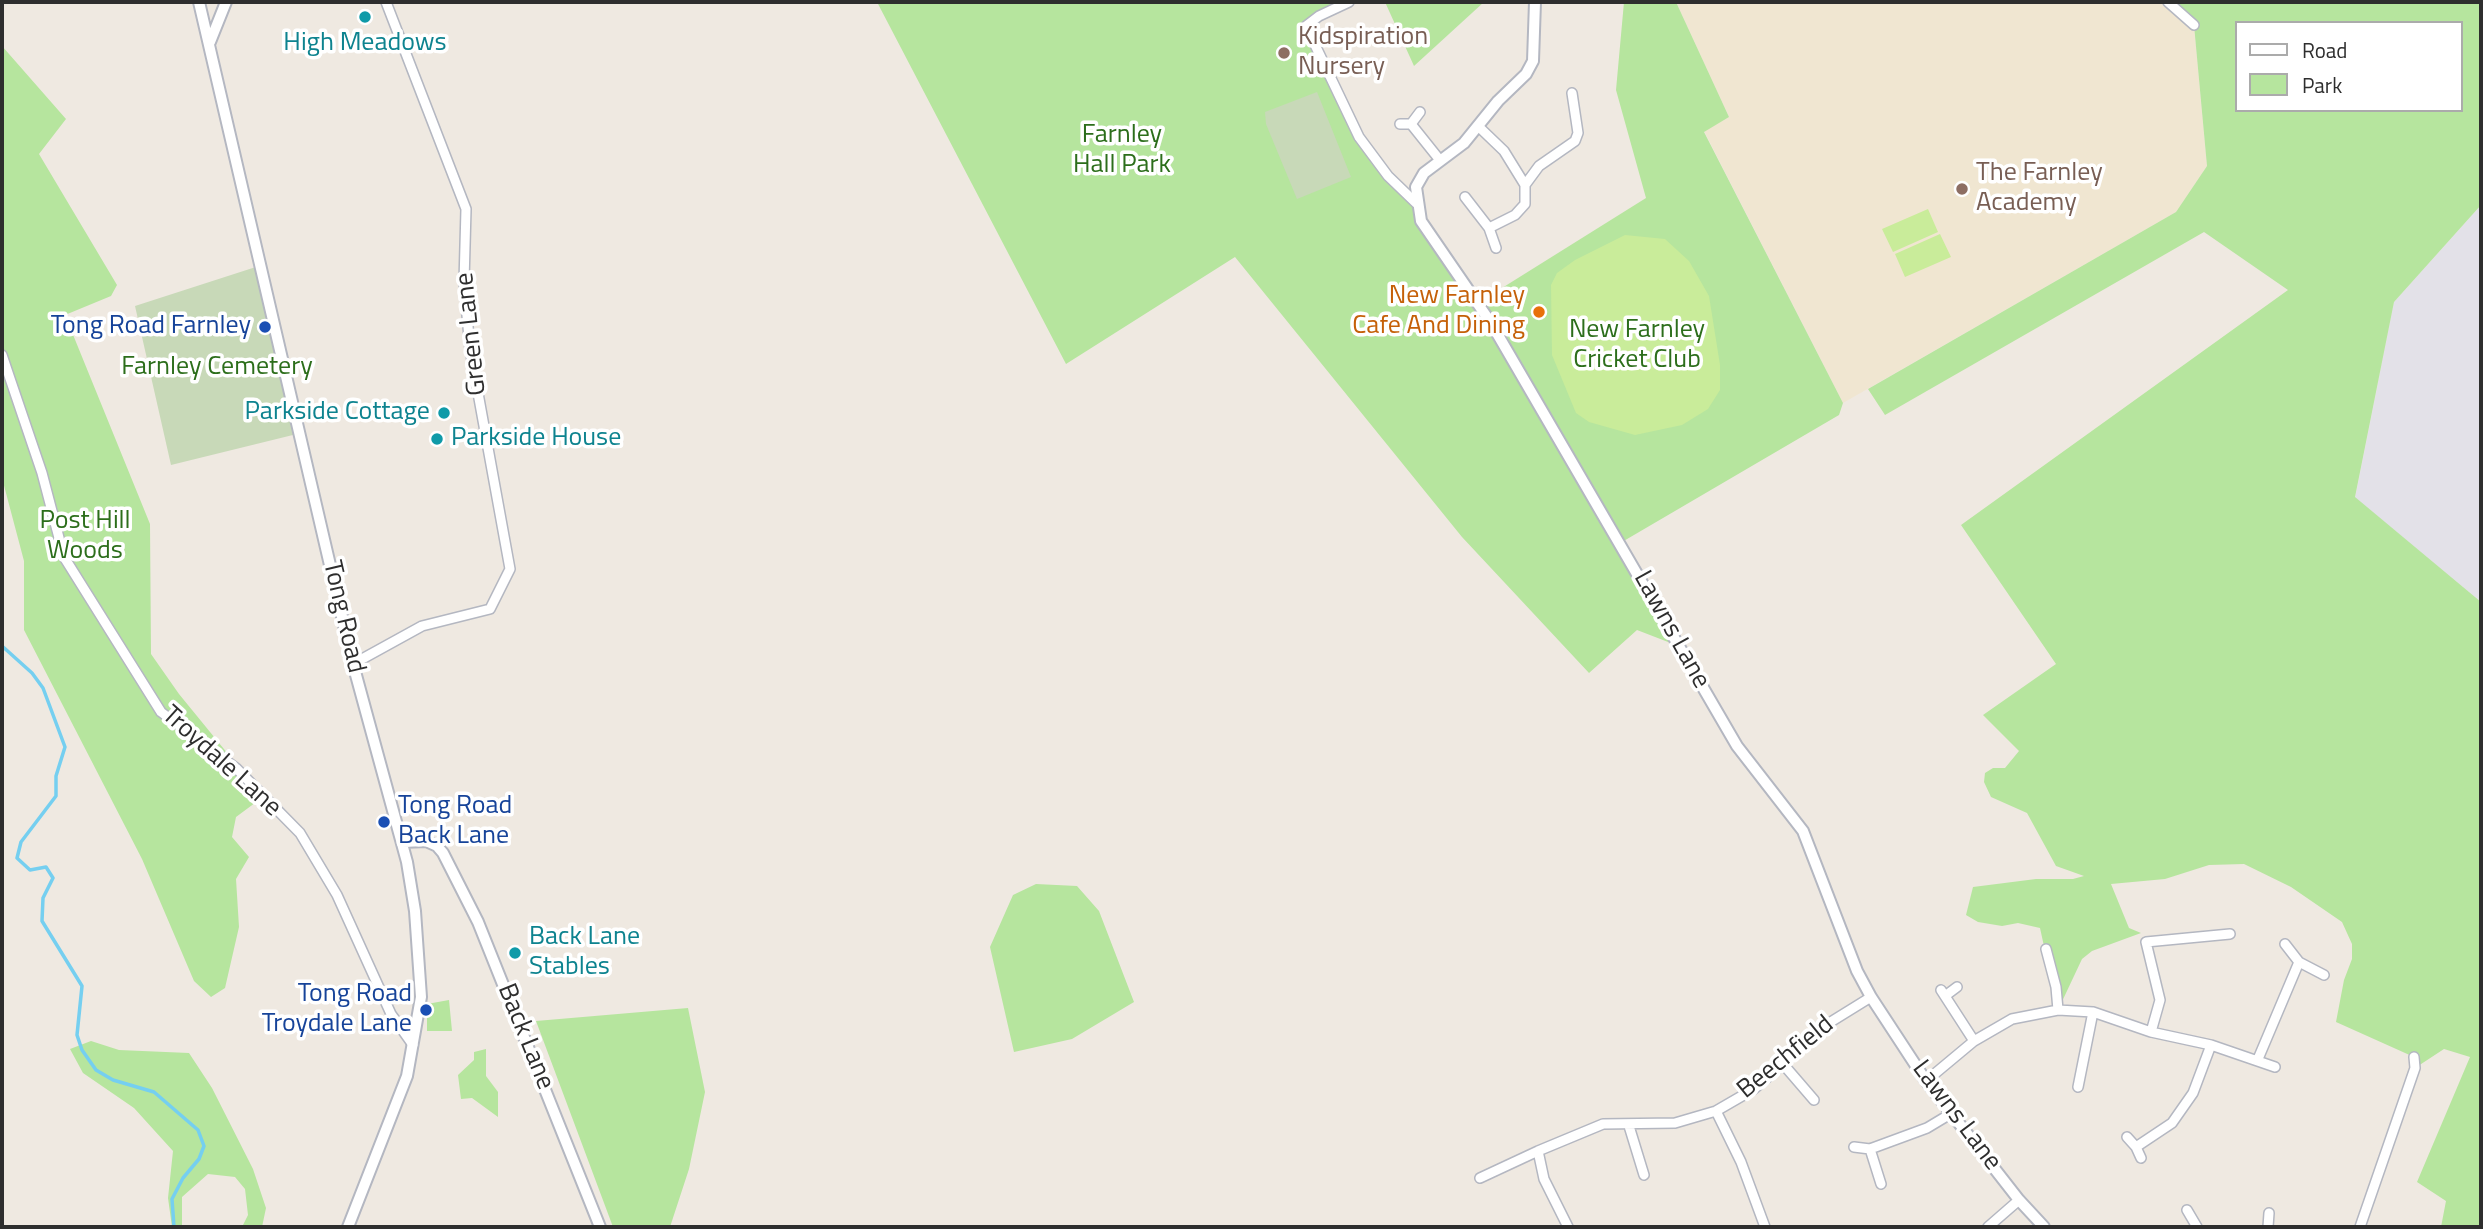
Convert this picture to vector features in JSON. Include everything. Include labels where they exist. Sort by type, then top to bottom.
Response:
[{"type":"street","name":"Tong Road","points":[[199,2],[353,664],[401,842],[415,911],[421,997],[407,1076],[348,1227]]},
{"type":"street","points":[[210,43],[226,2]]},
{"type":"street","name":"Green Lane","points":[[353,664],[422,625],[490,609],[510,569],[470,349],[464,282],[466,209],[453,168],[400,45],[386,2]]},
{"type":"street","name":"Lawns Lane","points":[[1349,2],[1319,16],[1306,26],[1359,137],[1388,176],[1416,203],[1431,237],[1491,323],[1627,553],[1717,713],[1738,746],[1803,831],[1871,997],[1926,1081],[2019,1200],[2044,1227]]},
{"type":"street","points":[[1416,203],[1416,187],[1439,159],[1464,143],[1498,101],[1527,74],[1533,61],[1535,2]]},
{"type":"street","points":[[2168,2],[2194,25]]},
{"type":"street","points":[[1525,185],[1539,166],[1575,141],[1578,133],[1572,93]]},
{"type":"street","points":[[1411,124],[1420,111]]},
{"type":"street","points":[[1400,124],[1411,124]]},
{"type":"street","points":[[1411,124],[1439,159]]},
{"type":"street","points":[[1479,127],[1504,151],[1525,185],[1525,204],[1515,215],[1489,228]]},
{"type":"street","points":[[1465,197],[1489,228],[1496,248]]},
{"type":"street","name":"Troydale Lane","points":[[2,355],[42,473],[64,558],[161,712],[236,768],[300,833],[337,895],[390,1014],[413,1045]]},
{"type":"street","name":"Back Lane","points":[[401,842],[426,841],[437,846],[448,862],[484,935],[600,1227]]},
{"type":"street","points":[[2151,1032],[2160,1000],[2146,942],[2230,934]]},
{"type":"street","points":[[2285,944],[2299,962],[2324,975]]},
{"type":"street","points":[[2046,949],[2056,987],[2058,1010]]},
{"type":"street","points":[[2258,1059],[2299,962]]},
{"type":"street","points":[[1957,987],[1943,993],[1974,1041]]},
{"type":"street","name":"Beechfield","points":[[1480,1178],[1603,1124],[1629,1126],[1675,1123],[1716,1111],[1754,1089],[1783,1064],[1808,1036],[1871,997]]},
{"type":"street","points":[[1926,1081],[1974,1041],[2012,1019],[2058,1010],[2093,1012],[2151,1032],[2258,1059],[2275,1067]]},
{"type":"street","points":[[2078,1087],[2093,1012]]},
{"type":"street","points":[[2136,1147],[2172,1123],[2193,1093],[2211,1045]]},
{"type":"street","points":[[2360,1227],[2415,1068],[2414,1057]]},
{"type":"street","points":[[1783,1064],[1814,1100]]},
{"type":"street","points":[[1716,1111],[1741,1162],[1765,1227]]},
{"type":"street","points":[[1854,1147],[1870,1149],[1927,1128],[1952,1113]]},
{"type":"street","points":[[1629,1126],[1644,1175]]},
{"type":"street","points":[[2127,1137],[2141,1158]]},
{"type":"street","points":[[1870,1149],[1881,1184]]},
{"type":"street","points":[[1538,1151],[1544,1179],[1568,1227]]},
{"type":"street","points":[[1989,1227],[2019,1200]]},
{"type":"street","points":[[2187,1210],[2197,1227]]},
{"type":"street","points":[[2268,1227],[2269,1213]]},
{"type":"shaded area","name":"The Farnley Academy","points":[[1676,2],[2168,2],[2194,25],[2207,166],[2176,212],[1843,403],[1704,131],[1729,117]]},
{"type":"shaded area","points":[[2481,205],[2481,602],[2355,498],[2394,302]]},
{"type":"green space","name":"Farnley Hall Park","points":[[877,2],[1349,2],[1306,26],[1359,137],[1416,203],[1421,221],[1478,303],[1646,198],[1616,90],[1624,2],[1676,2],[1729,117],[1704,132],[1843,403],[1839,415],[1622,542],[1681,647],[1637,630],[1589,673],[1462,537],[1235,257],[1066,364]]},
{"type":"green space","points":[[1385,2],[1484,2],[1414,66]]},
{"type":"green space","points":[[2168,2],[2481,2],[2481,205],[2394,302],[2355,497],[2481,602],[2481,1227],[2441,1227],[2446,1201],[2417,1182],[2470,1057],[2444,1049],[2415,1068],[2414,1057],[2336,1022],[2344,980],[2352,959],[2352,944],[2342,922],[2291,887],[2244,864],[2209,865],[2165,879],[2111,884],[2129,928],[2141,933],[2092,951],[2082,959],[2058,1010],[2040,928],[2018,923],[2002,926],[1978,922],[1966,915],[1973,887],[2084,876],[2056,866],[2027,813],[1991,797],[1984,782],[1985,773],[1993,768],[2005,768],[2019,751],[1983,715],[2056,664],[1961,525],[2288,290],[2204,232],[1885,415],[1868,389],[2176,212],[2207,166],[2194,25]]},
{"type":"green space","name":"Post Hill Woods","points":[[2,46],[66,119],[39,154],[117,285],[111,296],[65,315],[150,524],[151,654],[179,694],[228,754],[232,766],[263,797],[236,817],[232,837],[249,857],[236,879],[239,927],[225,988],[211,997],[194,981],[142,859],[24,630],[24,561],[2,478]]},
{"type":"green space","points":[[1317,92],[1351,177],[1297,199],[1266,124],[1265,112]]},
{"type":"green space","points":[[1928,209],[1938,232],[1893,252],[1882,229]]},
{"type":"green space","points":[[1940,234],[1951,257],[1905,277],[1895,254]]},
{"type":"green space","name":"New Farnley Cricket Club","points":[[1625,235],[1665,239],[1689,261],[1709,296],[1720,365],[1720,390],[1708,409],[1682,425],[1635,435],[1589,422],[1576,413],[1552,355],[1551,285],[1557,273],[1575,260]]},
{"type":"green space","name":"Farnley Cemetery","points":[[262,265],[301,433],[171,465],[135,306]]},
{"type":"green space","points":[[1036,884],[1077,886],[1099,911],[1134,1002],[1072,1039],[1014,1052],[990,947],[1013,895]]},
{"type":"green space","points":[[449,1000],[452,1031],[427,1031],[427,1004]]},
{"type":"green space","points":[[688,1008],[705,1092],[689,1169],[670,1227],[613,1227],[536,1021]]},
{"type":"green space","points":[[91,1041],[119,1050],[189,1053],[212,1088],[253,1169],[266,1208],[262,1227],[242,1227],[248,1215],[245,1189],[235,1177],[208,1174],[182,1197],[182,1227],[172,1227],[168,1198],[173,1151],[134,1108],[83,1073],[70,1049]]},
{"type":"green space","points":[[486,1049],[486,1076],[498,1092],[498,1117],[472,1098],[461,1099],[458,1075],[474,1060],[474,1052]]},
{"type":"waterway","points":[[2,646],[32,673],[43,688],[65,747],[56,776],[56,796],[21,842],[17,858],[30,870],[46,867],[53,878],[43,898],[42,921],[82,986],[77,1035],[82,1050],[96,1070],[113,1080],[154,1092],[198,1130],[204,1146],[199,1159],[183,1178],[172,1199],[174,1227]]},
{"type":"place","name":"High Meadows","points":[[365,17]]},
{"type":"place","name":"Kidspiration Nursery","points":[[1284,53]]},
{"type":"place","name":"The Farnley Academy","points":[[1962,189]]},
{"type":"place","name":"New Farnley Cafe And Dining","points":[[1539,312]]},
{"type":"place","name":"Tong Road Farnley","points":[[265,327]]},
{"type":"place","name":"Parkside Cottage","points":[[444,413]]},
{"type":"place","name":"Parkside House","points":[[437,439]]},
{"type":"place","name":"Tong Road Back Lane","points":[[384,822]]},
{"type":"place","name":"Back Lane Stables","points":[[515,953]]},
{"type":"place","name":"Tong Road Troydale Lane","points":[[426,1010]]}]
